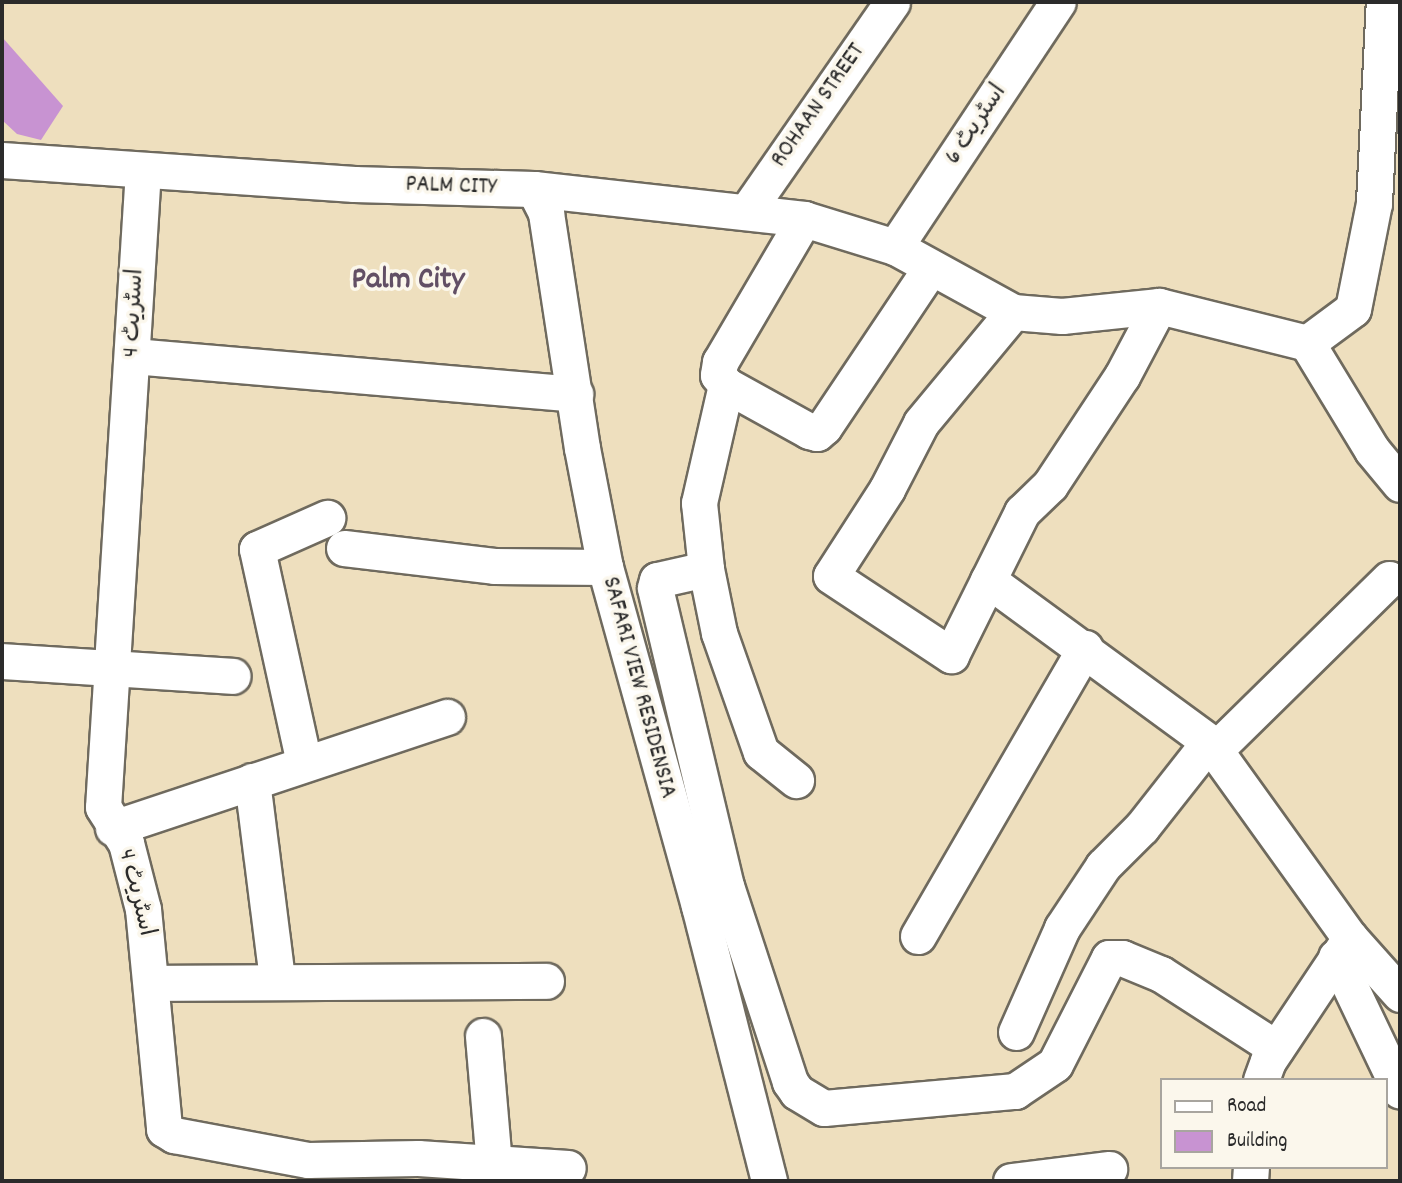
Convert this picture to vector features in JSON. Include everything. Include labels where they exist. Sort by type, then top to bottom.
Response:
[{"type":"street","name":"ROHAAN STREET","points":[[747,211],[892,2]]},
{"type":"street","name":"اسٹریٹ 6","points":[[895,247],[1058,2]]},
{"type":"street","points":[[1307,343],[1353,309],[1374,204],[1384,2]]},
{"type":"street","name":"PALM CITY","points":[[2,160],[354,184],[534,189],[804,219],[895,247],[1013,312]]},
{"type":"street","name":"اسٹریٹ 4","points":[[143,170],[103,807],[113,828],[125,843],[143,909],[153,983],[164,1129],[174,1135],[308,1160],[418,1158],[568,1168]]},
{"type":"street","name":"SAFARI VIEW RESIDENSIA","points":[[534,189],[546,213],[605,567],[699,906],[769,1181]]},
{"type":"street","points":[[804,219],[720,362],[719,375],[726,384],[817,433],[931,267]]},
{"type":"street","points":[[1159,306],[1115,387],[1050,485],[1022,512],[951,655],[831,576],[887,489],[921,423],[1013,312],[1062,316],[1159,306],[1307,343],[1372,450],[1400,484]]},
{"type":"street","points":[[132,356],[575,394]]},
{"type":"street","points":[[726,384],[699,503],[706,569],[719,633],[761,752],[796,780]]},
{"type":"street","points":[[304,763],[257,549],[327,518]]},
{"type":"street","points":[[344,548],[494,566],[605,567]]},
{"type":"street","points":[[706,569],[657,580],[654,588],[726,886],[797,1093],[824,1108],[1015,1091],[1055,1064],[1109,958],[1122,958],[1161,974],[1276,1048]]},
{"type":"street","points":[[1016,1032],[1062,928],[1103,866],[1142,827],[1212,746],[1389,579]]},
{"type":"street","points":[[988,580],[1086,648],[1212,746],[1343,947],[1400,1091]]},
{"type":"street","points":[[918,936],[1086,648]]},
{"type":"street","points":[[2,661],[233,676]]},
{"type":"street","points":[[113,828],[447,717]]},
{"type":"street","points":[[252,781],[277,980]]},
{"type":"street","points":[[1262,1078],[1276,1048],[1343,947]]},
{"type":"street","points":[[1343,947],[1400,993]]},
{"type":"street","points":[[153,983],[277,980],[546,981]]},
{"type":"street","points":[[483,1036],[494,1164]]},
{"type":"street","points":[[1011,1181],[1109,1169]]},
{"type":"building","points":[[2,37],[63,106],[41,140],[17,134],[2,120]]},
{"type":"district","name":"Palm City","points":[[408,281]]}]
